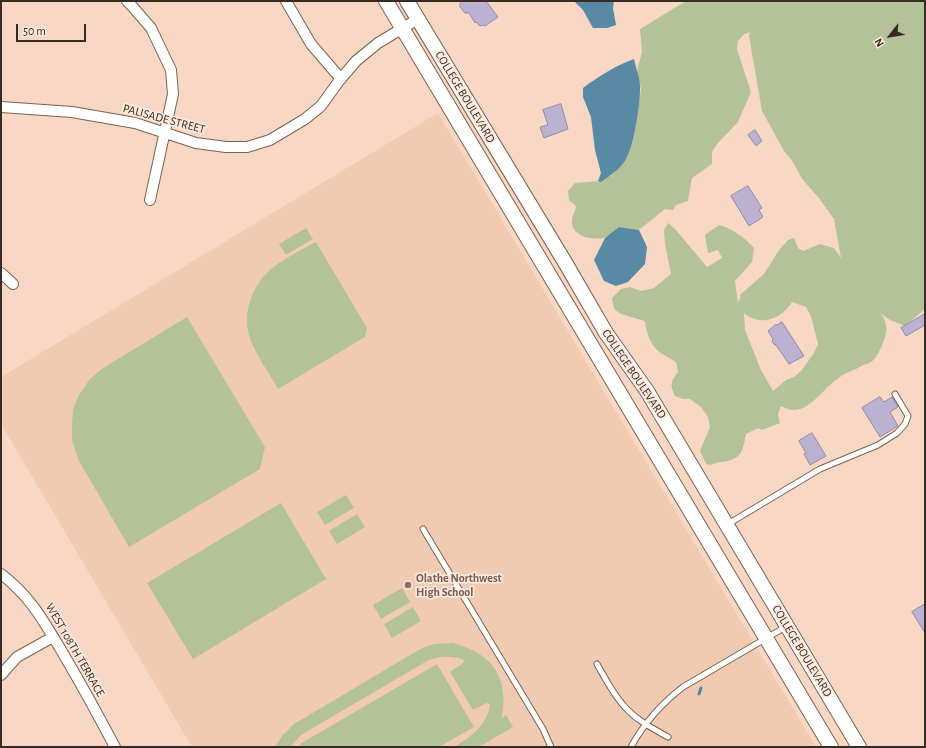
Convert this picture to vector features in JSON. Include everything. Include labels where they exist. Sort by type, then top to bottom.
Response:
[{"type":"main road","name":"COLLEGE BOULEVARD","points":[[386,1],[831,747]]},
{"type":"main road","name":"COLLEGE BOULEVARD","points":[[407,1],[606,333],[647,391],[859,747]]},
{"type":"street","points":[[126,1],[151,28],[171,70],[173,94],[150,200]]},
{"type":"street","points":[[286,1],[311,44],[341,79]]},
{"type":"street","name":"PALISADE STREET","points":[[1,107],[72,112],[135,123],[196,143],[226,147],[248,147],[270,140],[305,119],[321,106],[356,61],[378,43],[418,19]]},
{"type":"street","points":[[1,273],[13,284]]},
{"type":"street","name":"WEST 108TH TERRACE","points":[[1,574],[25,595],[35,607],[54,637],[115,747]]},
{"type":"street","points":[[1,675],[17,656],[54,637]]},
{"type":"lane","points":[[727,525],[820,469],[878,445],[897,433],[905,424],[908,416],[895,394]]},
{"type":"lane","points":[[423,529],[543,729],[551,747]]},
{"type":"lane","points":[[631,747],[651,716],[670,697],[683,687],[787,626]]},
{"type":"lane","points":[[597,664],[624,707],[645,724],[668,737]]},
{"type":"shaded area","name":"Olathe Northwest High School","points":[[438,113],[816,747],[192,747],[1,424],[1,377]]},
{"type":"green space","points":[[686,1],[925,1],[925,309],[905,326],[890,320],[880,313],[885,321],[886,330],[882,346],[874,360],[840,377],[805,407],[798,410],[790,410],[781,406],[778,414],[780,423],[762,430],[758,428],[746,434],[743,448],[739,455],[732,460],[718,462],[712,465],[706,464],[700,451],[710,427],[708,417],[701,407],[690,399],[683,399],[675,396],[672,389],[673,378],[678,372],[676,362],[655,348],[646,329],[645,321],[621,314],[614,309],[612,298],[621,289],[630,287],[641,291],[654,288],[671,274],[665,244],[664,230],[668,223],[676,230],[707,267],[722,258],[718,250],[708,253],[705,235],[719,225],[729,228],[754,248],[752,262],[735,281],[738,303],[741,294],[764,274],[779,250],[788,240],[794,238],[798,248],[803,251],[820,244],[834,248],[841,258],[834,219],[803,180],[791,159],[784,151],[762,111],[749,36],[750,32],[743,35],[738,41],[737,49],[751,92],[738,122],[717,144],[712,152],[712,164],[692,178],[688,201],[676,205],[673,210],[665,209],[639,230],[619,227],[604,238],[589,238],[575,231],[572,218],[576,206],[569,200],[568,191],[575,183],[601,181],[612,175],[627,157],[635,128],[641,89],[637,73],[642,52],[640,29]],"holes":[[[792,302],[806,307],[811,316],[818,344],[814,353],[801,371],[794,377],[786,380],[773,391],[761,370],[745,330],[744,313],[752,318],[764,320],[775,318],[780,315]]]},
{"type":"green space","points":[[306,228],[313,239],[286,255],[279,244]]},
{"type":"green space","points":[[316,242],[367,328],[365,337],[278,389],[258,355],[249,335],[247,317],[250,300],[258,284],[273,267]]},
{"type":"green space","points":[[187,317],[265,447],[260,469],[129,547],[79,461],[72,441],[73,409],[79,395],[90,379],[103,368]]},
{"type":"green space","points":[[346,495],[354,508],[325,525],[317,512]]},
{"type":"green space","points":[[281,503],[326,579],[193,659],[147,583]]},
{"type":"green space","points":[[357,514],[365,527],[337,544],[329,531]]},
{"type":"green space","points":[[402,588],[410,602],[381,619],[373,605]]},
{"type":"green space","points":[[413,607],[421,621],[392,638],[384,624]]},
{"type":"green space","points":[[453,643],[479,654],[495,669],[500,679],[503,691],[504,703],[502,718],[506,715],[513,727],[479,747],[454,747],[478,730],[486,718],[490,704],[487,703],[473,710],[450,672],[463,663],[464,660],[454,657],[445,657],[427,661],[301,735],[290,747],[275,747],[282,736],[294,724],[422,648],[435,644]]},
{"type":"green space","points":[[437,664],[474,727],[439,747],[301,747],[300,744]]},
{"type":"water","points":[[574,1],[614,1],[613,8],[616,25],[607,28],[593,28],[583,10]]},
{"type":"water","points":[[634,59],[639,78],[640,97],[630,151],[622,165],[601,182],[598,181],[601,173],[595,150],[591,117],[583,97],[583,88],[607,72]]},
{"type":"water","points":[[619,227],[639,230],[647,247],[645,264],[628,282],[616,286],[604,281],[594,260],[605,238]]},
{"type":"building","points":[[461,1],[486,1],[498,17],[485,26],[480,26],[476,22],[475,23],[469,13],[465,13],[460,7]]},
{"type":"building","points":[[561,104],[568,129],[544,138],[540,127],[548,125],[543,110]]},
{"type":"building","points":[[755,130],[762,141],[756,146],[748,135]]},
{"type":"building","points":[[748,186],[762,208],[759,210],[763,217],[749,226],[731,196]]},
{"type":"building","points":[[925,314],[925,325],[906,336],[901,328]]},
{"type":"building","points":[[782,322],[804,356],[789,364],[776,345],[772,342],[773,339],[768,331],[776,324],[777,325]]},
{"type":"building","points":[[880,397],[884,402],[892,397],[898,407],[890,412],[898,426],[880,437],[862,408]]},
{"type":"building","points":[[812,433],[826,456],[810,465],[804,454],[806,453],[799,441]]},
{"type":"building","points":[[925,604],[925,633],[912,612]]},
{"type":"waterway","points":[[699,694],[701,688]]},
{"type":"place","name":"Olathe Northwest High School","points":[[408,585]]}]
